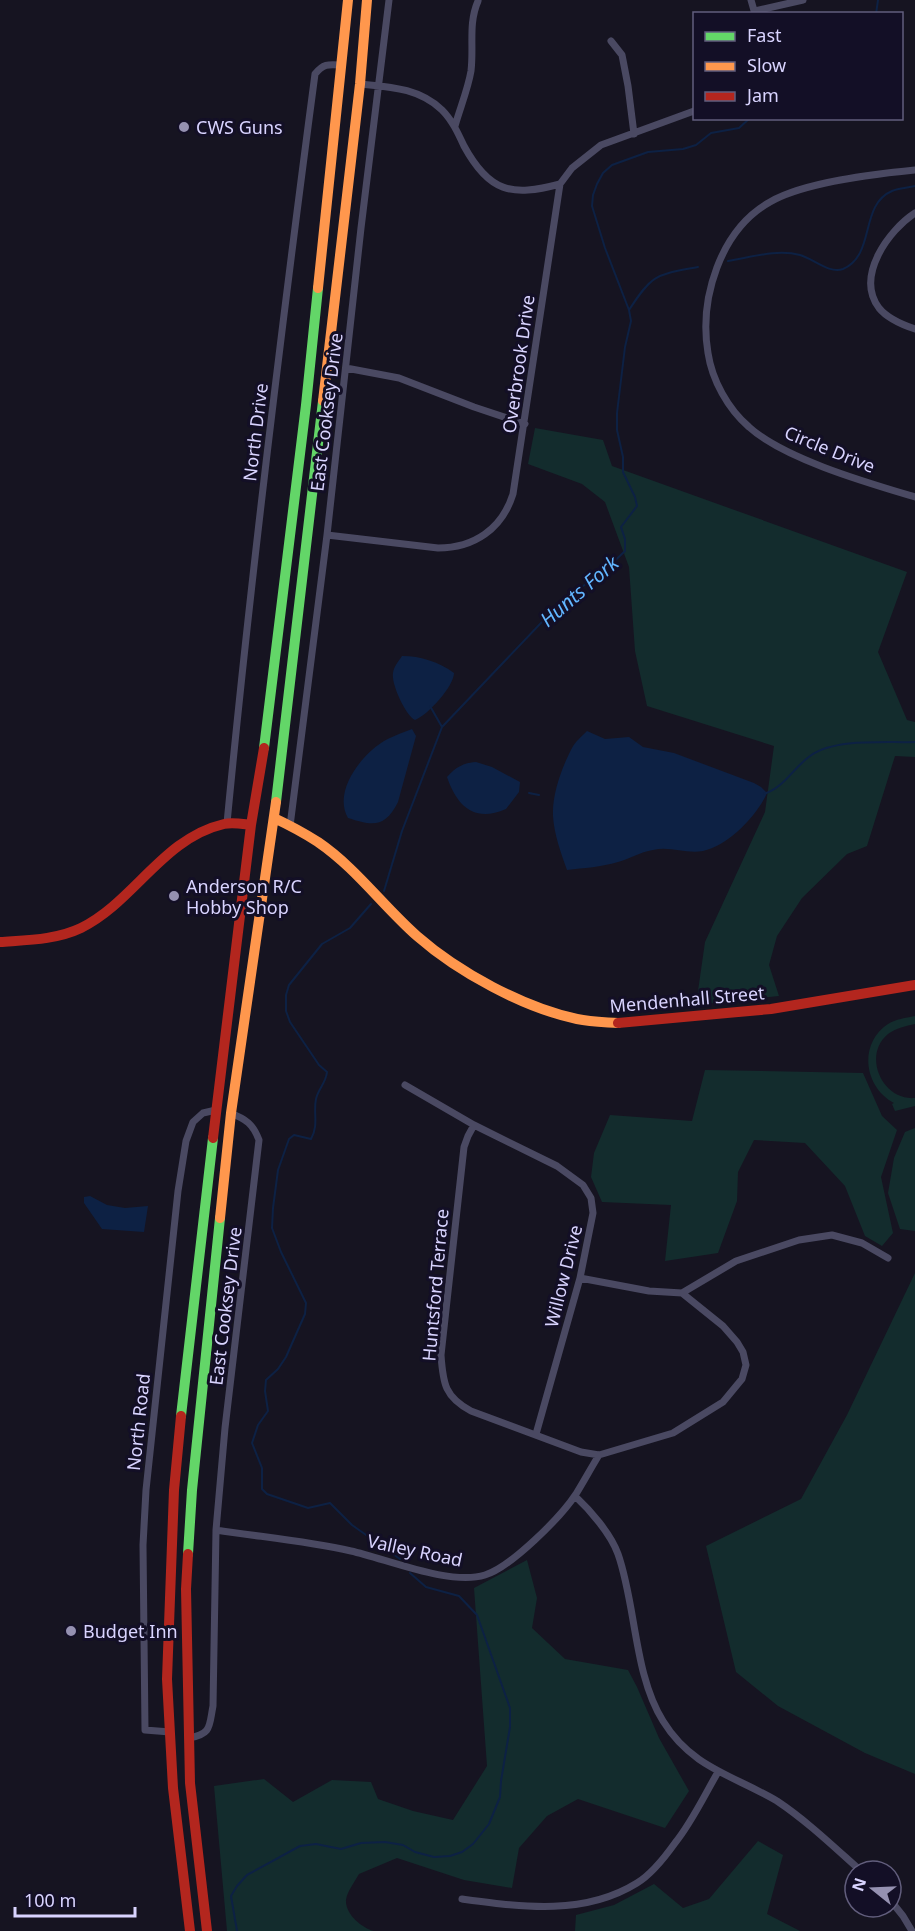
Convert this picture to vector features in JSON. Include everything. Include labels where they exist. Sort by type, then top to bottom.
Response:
[{"type":"main road","points":[[190,1931],[173,1788],[167,1679],[174,1490],[184,1380],[251,825],[263,757],[306,405],[348,0]]},
{"type":"main road","points":[[207,1931],[191,1795],[189,1738],[186,1589],[192,1490],[231,1113],[274,818],[360,84],[367,0]]},
{"type":"main road","points":[[263,757],[265,812],[274,818]]},
{"type":"main road","name":"Mendenhall Street","points":[[274,818],[317,842],[343,862],[417,936],[447,959],[477,977],[527,1001],[575,1018],[618,1023],[771,1009],[915,985]]},
{"type":"main road","points":[[0,942],[36,939],[80,928],[97,918],[184,843],[202,832],[227,823],[251,825],[258,831],[255,859],[260,908]]},
{"type":"street","name":"East Cooksey Drive","points":[[290,826],[327,535],[389,0]]},
{"type":"street","points":[[751,0],[755,12],[803,0]]},
{"type":"street","points":[[454,126],[470,74],[471,25],[478,1]]},
{"type":"street","points":[[611,41],[622,55],[634,134]]},
{"type":"street","name":"North Drive","points":[[227,823],[247,612],[315,74],[327,64],[340,65]]},
{"type":"street","points":[[360,84],[408,90],[425,97],[442,110],[485,177],[500,186],[526,192],[560,184],[572,168],[601,145],[693,111]]},
{"type":"street","name":"Circle Drive","points":[[915,170],[823,184],[790,192],[762,207],[745,221],[725,249],[712,283],[706,315],[707,351],[716,383],[741,420],[751,429],[795,455],[915,497]]},
{"type":"street","name":"Overbrook Drive","points":[[327,535],[438,548],[463,546],[486,534],[508,509],[513,494],[525,424],[560,184]]},
{"type":"street","points":[[915,213],[886,241],[879,254],[872,279],[872,291],[880,309],[895,320],[915,329]]},
{"type":"street","points":[[346,368],[399,378],[525,424]]},
{"type":"street","name":"Willow Drive","points":[[405,1085],[474,1125],[557,1166],[583,1185],[591,1198],[593,1213],[580,1278],[536,1434]]},
{"type":"street","name":"East Cooksey Drive","points":[[216,1530],[225,1428],[260,1140],[255,1128],[244,1118],[218,1110]]},
{"type":"street","name":"North Road","points":[[170,1732],[145,1730],[146,1490],[177,1196],[186,1141],[193,1122],[203,1113],[218,1110]]},
{"type":"street","name":"Huntsford Terrace","points":[[474,1125],[464,1148],[441,1355],[442,1377],[447,1391],[457,1403],[471,1411],[581,1452],[599,1455]]},
{"type":"street","points":[[580,1278],[649,1291],[682,1293],[736,1261],[799,1240],[832,1235],[862,1243],[888,1258]]},
{"type":"street","points":[[599,1455],[673,1433],[723,1402],[743,1378],[746,1365],[743,1352],[737,1342],[723,1326],[682,1293]]},
{"type":"street","name":"Valley Road","points":[[216,1530],[351,1551],[430,1572],[472,1577],[485,1575],[515,1558],[536,1539],[575,1496],[599,1455]]},
{"type":"street","points":[[575,1496],[588,1508],[618,1553],[653,1704],[672,1735],[697,1759],[779,1803],[847,1859]]},
{"type":"street","points":[[189,1738],[203,1736],[209,1730],[213,1706],[216,1530]]},
{"type":"street","points":[[462,1899],[543,1907],[571,1907],[595,1901],[639,1882],[677,1842],[718,1772]]},
{"type":"street","points":[[903,1916],[912,1931]]},
{"type":"green space","points":[[535,428],[603,440],[612,466],[907,572],[878,652],[907,720],[915,722],[915,757],[895,756],[867,846],[847,854],[802,898],[777,936],[769,965],[779,996],[696,1005],[705,942],[765,812],[774,746],[647,706],[635,651],[629,567],[605,502],[582,484],[528,464]]},
{"type":"green space","points":[[915,1016],[915,1024],[888,1034],[880,1043],[877,1053],[876,1064],[885,1085],[903,1097],[915,1098],[915,1106],[895,1111],[892,1104],[894,1103],[876,1087],[868,1065],[869,1054],[878,1032],[897,1020]]},
{"type":"green space","points":[[705,1070],[863,1073],[882,1116],[897,1130],[881,1177],[893,1233],[882,1246],[865,1236],[845,1186],[805,1143],[754,1140],[738,1172],[737,1201],[718,1253],[665,1261],[671,1205],[602,1202],[591,1177],[594,1153],[610,1115],[692,1121]]},
{"type":"green space","points":[[915,1128],[915,1231],[900,1229],[888,1193],[894,1158],[905,1132]]},
{"type":"green space","points":[[915,1273],[915,1774],[865,1753],[778,1706],[736,1672],[706,1546],[801,1499],[847,1415]]},
{"type":"green space","points":[[527,1560],[537,1598],[532,1628],[565,1659],[628,1670],[637,1687],[659,1738],[689,1791],[665,1828],[578,1799],[547,1816],[519,1848],[512,1888],[464,1880],[397,1858],[359,1874],[349,1890],[346,1905],[351,1915],[364,1927],[374,1931],[227,1931],[214,1786],[264,1779],[293,1802],[332,1780],[371,1782],[378,1799],[413,1811],[453,1820],[487,1766],[474,1588]]},
{"type":"green space","points":[[758,1841],[783,1855],[767,1914],[800,1931],[575,1931],[576,1915],[614,1905],[654,1884],[683,1908],[709,1899]]},
{"type":"water","points":[[402,656],[430,660],[454,673],[450,685],[439,700],[415,720],[404,706],[393,678],[394,668]]},
{"type":"water","points":[[412,729],[416,736],[398,802],[388,817],[378,823],[365,823],[348,818],[344,808],[344,797],[346,787],[357,766],[381,743]]},
{"type":"water","points":[[587,731],[605,739],[629,737],[643,747],[674,753],[754,783],[767,793],[741,829],[713,848],[697,852],[659,849],[612,864],[567,870],[555,830],[554,799],[568,755]]},
{"type":"water","points":[[476,762],[492,767],[520,782],[519,792],[506,809],[495,813],[476,813],[462,804],[456,796],[447,777],[460,766]]},
{"type":"water","points":[[90,1196],[107,1205],[125,1208],[148,1206],[144,1232],[102,1229],[84,1203],[84,1197]]},
{"type":"waterway","name":"Hunts Fork","points":[[876,12],[878,0]]},
{"type":"waterway","name":"Hunts Fork","points":[[384,891],[402,831],[442,727],[560,603],[605,570],[625,551],[625,539],[621,527],[637,506],[623,472],[617,413],[625,347],[631,321],[592,206],[597,184],[603,173],[612,165],[648,152],[683,149],[696,145],[711,133],[739,128],[748,120]]},
{"type":"waterway","points":[[728,261],[764,254],[791,253],[832,269],[843,269],[860,253],[875,207],[882,198],[892,191],[915,186]]},
{"type":"waterway","points":[[629,310],[650,282],[664,274],[698,267]]},
{"type":"waterway","points":[[430,706],[442,727]]},
{"type":"waterway","points":[[764,794],[778,787],[804,761],[820,750],[846,744],[915,742]]},
{"type":"waterway","points":[[529,793],[539,795]]},
{"type":"waterway","name":"Hunts Fork","points":[[371,904],[350,928],[322,944],[289,985],[286,995],[286,1011],[290,1022],[319,1065],[327,1072],[316,1099],[315,1129],[311,1139],[294,1135],[289,1139],[278,1170],[272,1228],[306,1303],[305,1314],[286,1357],[278,1369],[266,1380],[268,1411],[258,1425],[252,1443],[262,1468],[262,1489],[267,1494],[308,1508],[330,1503],[352,1525],[400,1559]]},
{"type":"waterway","name":"Hunts Fork","points":[[237,1931],[231,1896],[237,1886],[247,1875],[300,1846],[316,1844],[341,1849],[361,1843],[385,1842],[403,1845],[415,1852],[434,1857],[450,1856],[462,1852],[473,1844],[489,1824],[500,1797],[510,1727],[510,1708],[477,1615],[459,1596],[426,1587],[410,1573]]},
{"type":"traffic: fast","points":[[264,748],[318,288]]},
{"type":"traffic: fast","points":[[276,802],[323,401]]},
{"type":"traffic: fast","points":[[181,1416],[213,1138]]},
{"type":"traffic: fast","points":[[188,1554],[192,1490],[220,1218]]},
{"type":"traffic: slow","points":[[318,288],[348,0]]},
{"type":"traffic: slow","points":[[323,401],[360,84],[367,0]]},
{"type":"traffic: slow","points":[[220,1218],[231,1113],[276,802]]},
{"type":"traffic: slow","points":[[274,818],[307,835],[332,852],[417,936],[452,963],[492,987],[557,1014],[582,1020],[618,1023]]},
{"type":"traffic: jam","points":[[213,1138],[251,825],[264,748]]},
{"type":"traffic: jam","points":[[0,942],[51,937],[81,928],[100,917],[117,903],[183,842],[203,831],[224,824],[251,825]]},
{"type":"traffic: jam","points":[[618,1023],[771,1009],[915,985]]},
{"type":"traffic: jam","points":[[181,1416],[174,1490],[167,1679],[173,1788],[190,1931]]},
{"type":"traffic: jam","points":[[188,1554],[186,1589],[190,1783],[207,1931]]},
{"type":"place","name":"CWS Guns","points":[[184,127]]},
{"type":"place","name":"Anderson R/C Hobby Shop","points":[[174,896]]},
{"type":"place","name":"Budget Inn","points":[[71,1631]]}]
